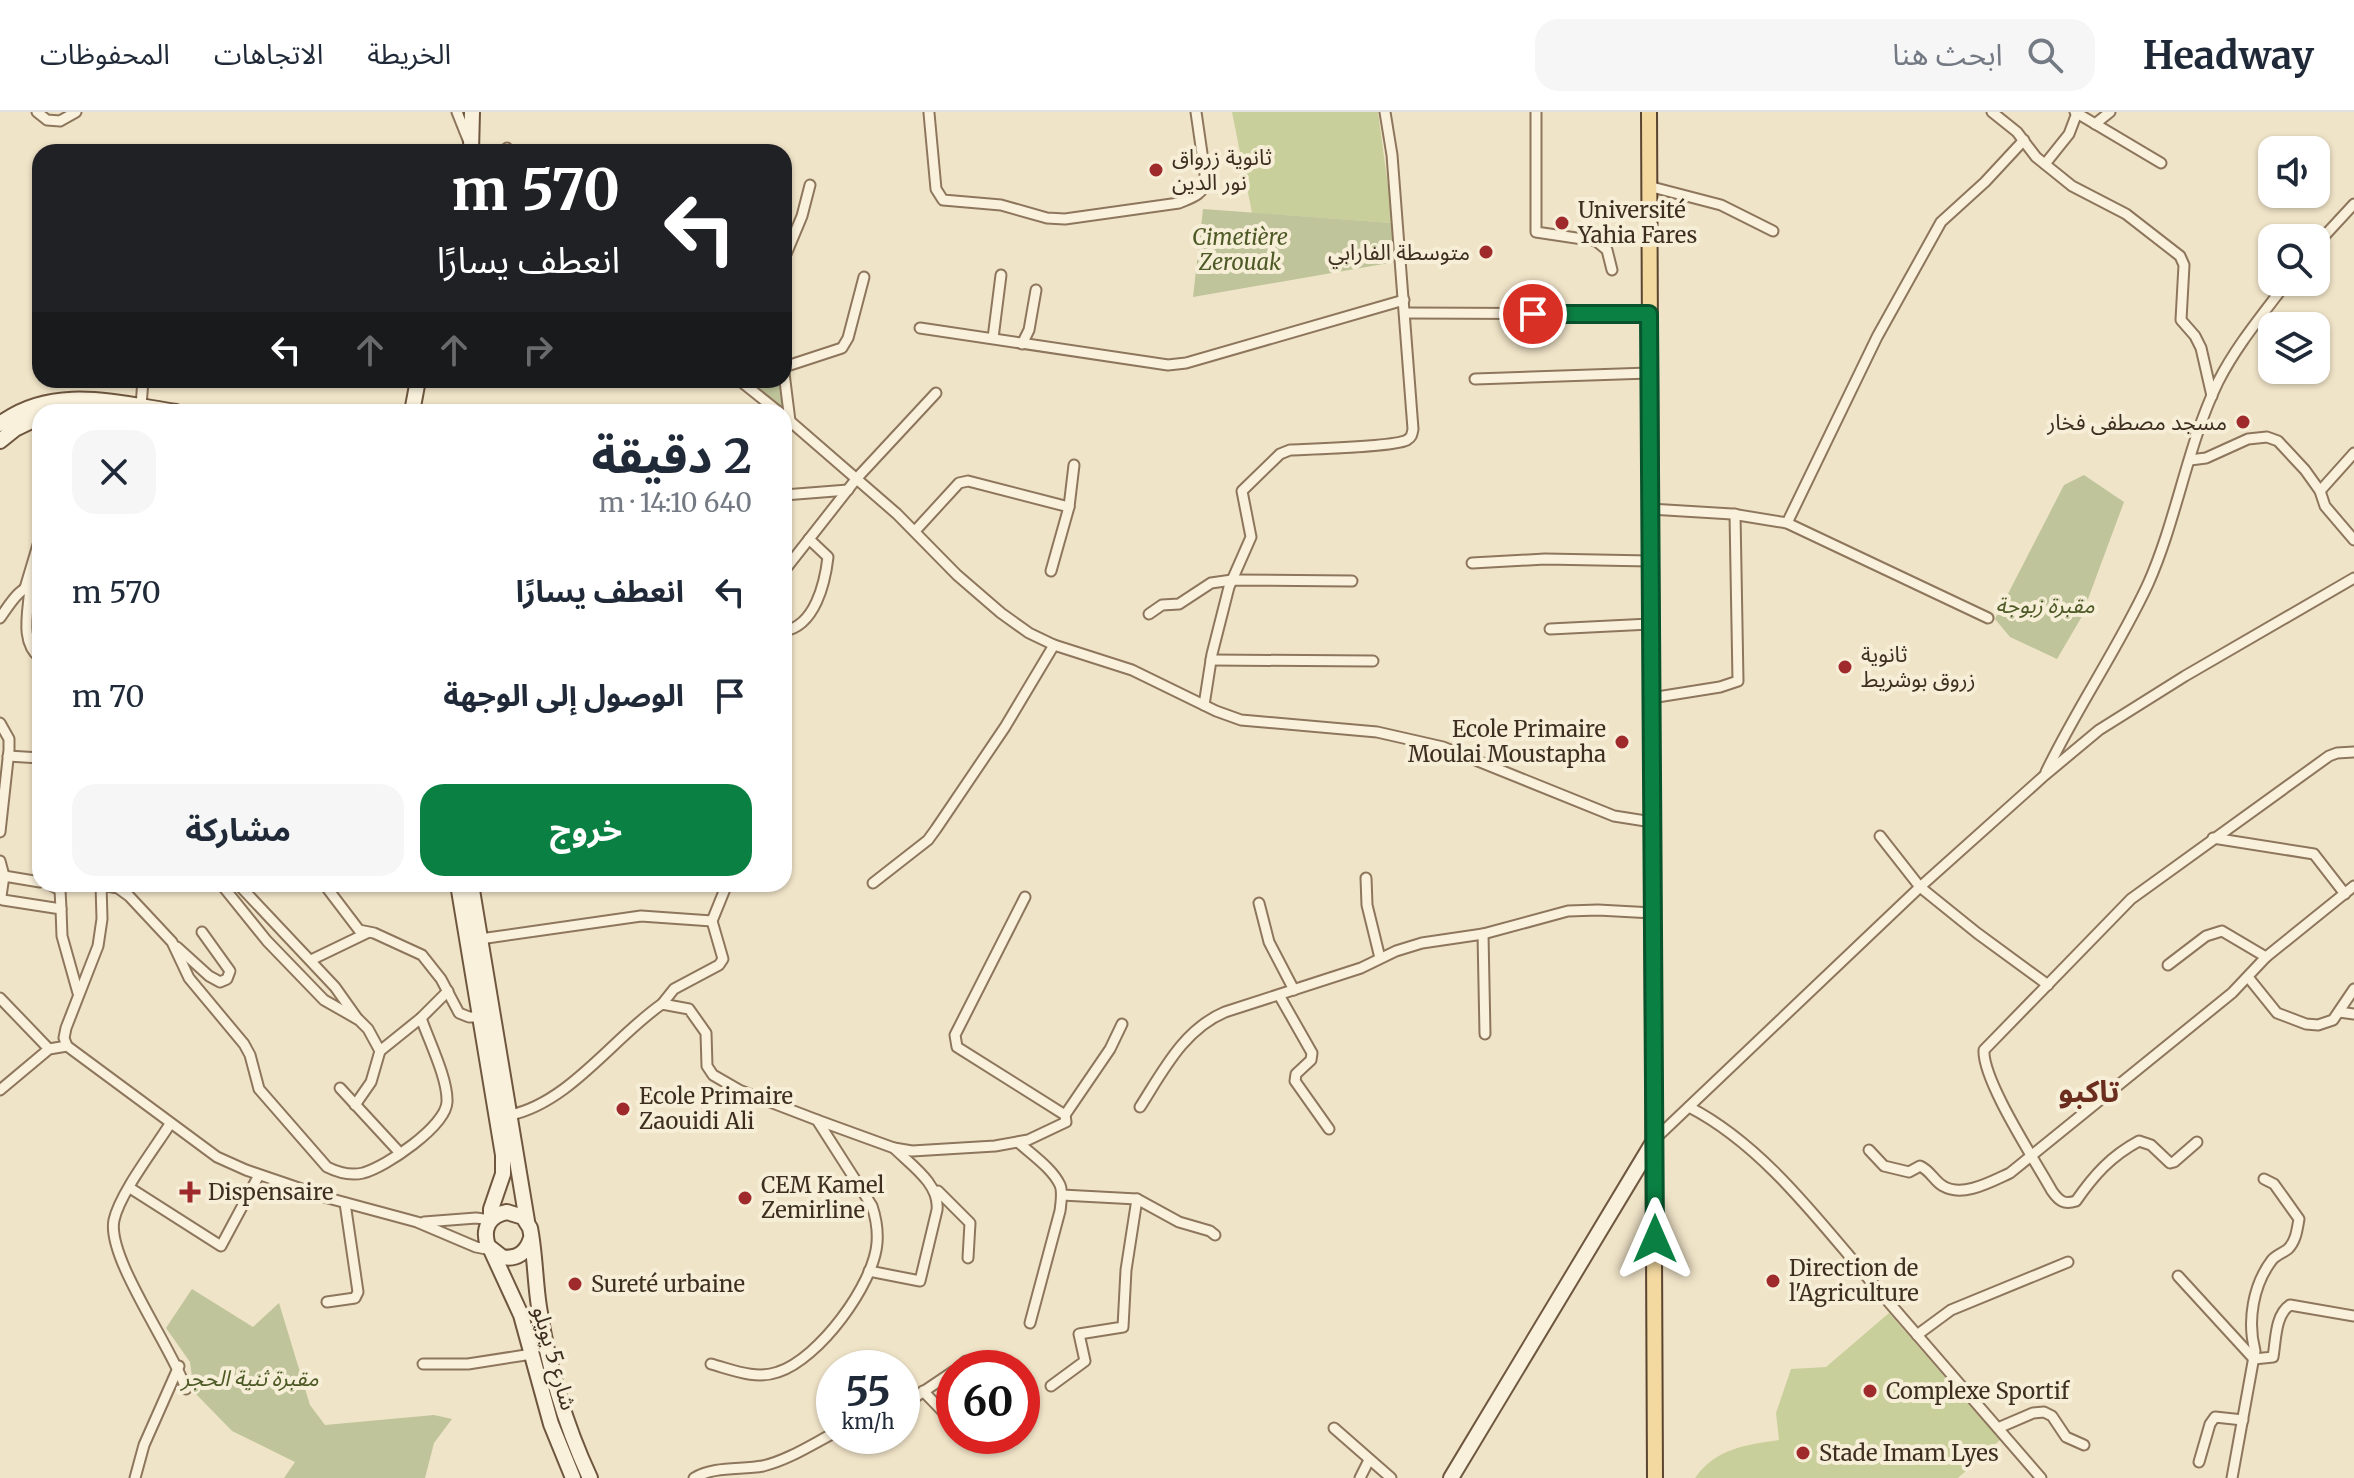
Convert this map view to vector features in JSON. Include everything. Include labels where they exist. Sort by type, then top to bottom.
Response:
[{"type":"main road","points":[[471,144],[472,112]]},
{"type":"main road","points":[[1649,112],[1655,1478]]},
{"type":"main road","points":[[39,404],[80,398],[126,404]]},
{"type":"main road","points":[[0,424],[32,406]]},
{"type":"main road","points":[[0,441],[32,421]]},
{"type":"main road","points":[[459,892],[503,1155],[503,1174],[485,1235],[492,1251],[508,1258],[518,1256],[527,1248],[531,1238]]},
{"type":"main road","points":[[472,892],[531,1238],[539,1312],[556,1389],[576,1449],[590,1478]]},
{"type":"main road","points":[[1451,1478],[1655,1139]]},
{"type":"main road","points":[[491,1219],[507,1212],[518,1214],[527,1221]]},
{"type":"main road","name":"شارع 5 يويلو","points":[[492,1251],[521,1315],[551,1424],[573,1478]]},
{"type":"street","points":[[37,112],[47,120],[60,121],[76,112]]},
{"type":"street","points":[[457,112],[469,144]]},
{"type":"street","points":[[929,113],[936,189],[943,200],[1001,205],[1047,218],[1065,219],[1179,203],[1196,196],[1204,189],[1206,181],[1196,112]]},
{"type":"street","points":[[1204,705],[1211,660],[1232,580],[1251,537],[1242,491],[1280,454],[1290,450],[1406,440],[1411,436],[1404,300],[1392,155],[1385,112]]},
{"type":"street","points":[[1536,112],[1536,232],[1596,241],[1607,250],[1612,270]]},
{"type":"street","points":[[1992,112],[2072,186],[2126,214],[2180,256],[2184,265],[2181,320],[2201,348],[2212,396]]},
{"type":"street","points":[[2045,164],[2069,134],[2076,112],[2161,163]]},
{"type":"street","points":[[2095,124],[2110,112]]},
{"type":"street","points":[[1787,523],[1877,337],[1941,222],[1985,182],[2024,140]]},
{"type":"street","points":[[792,240],[810,185]]},
{"type":"street","points":[[1648,186],[1721,205],[1773,231]]},
{"type":"street","points":[[2330,230],[2354,204]]},
{"type":"street","points":[[993,338],[1001,275]]},
{"type":"street","points":[[792,367],[842,348],[848,338],[864,277]]},
{"type":"street","points":[[1022,344],[1029,330],[1036,290]]},
{"type":"street","points":[[2045,775],[2149,582],[2212,396],[2239,345],[2276,296]]},
{"type":"street","points":[[920,328],[1168,365],[1186,363],[1404,300]]},
{"type":"street","points":[[1405,313],[1649,314]]},
{"type":"street","points":[[1475,379],[1649,373]]},
{"type":"street","points":[[749,388],[769,404]]},
{"type":"street","points":[[792,561],[857,478],[936,393]]},
{"type":"street","points":[[792,422],[857,478],[1001,613],[1029,633],[1054,645],[1132,670],[1241,720],[1377,732],[1420,741],[1443,747],[1614,816],[1652,822]]},
{"type":"street","points":[[2190,460],[2206,458],[2248,439],[2267,437],[2278,441],[2320,491],[2325,506],[2354,540]]},
{"type":"street","points":[[2320,491],[2354,453]]},
{"type":"street","points":[[1051,571],[1069,507],[1074,465]]},
{"type":"street","points":[[915,531],[959,483],[968,481],[1069,507]]},
{"type":"street","points":[[792,494],[848,490]]},
{"type":"street","points":[[1650,509],[1735,514],[1787,523],[1988,618]]},
{"type":"street","points":[[1651,698],[1720,687],[1738,681],[1735,514]]},
{"type":"street","points":[[792,628],[819,600],[828,557],[809,539]]},
{"type":"street","points":[[1472,563],[1545,559],[1650,561]]},
{"type":"street","points":[[1655,1139],[1920,887],[2045,775],[2111,723],[2198,668],[2354,578]]},
{"type":"street","points":[[1149,614],[1162,605],[1179,604],[1211,583],[1232,580],[1352,581]]},
{"type":"street","points":[[0,618],[32,586]]},
{"type":"street","points":[[32,586],[27,635],[32,649]]},
{"type":"street","points":[[1550,629],[1650,624]]},
{"type":"street","points":[[873,883],[909,856],[936,829],[1005,727],[1054,645]]},
{"type":"street","points":[[1211,660],[1373,661]]},
{"type":"street","points":[[0,723],[9,739],[0,832]]},
{"type":"street","points":[[2197,1142],[2170,1163],[2151,1145],[2139,1141],[2121,1151],[2096,1172],[2076,1201],[2065,1203],[2052,1191],[2008,1115],[1985,1065],[1984,1050],[2131,899],[2329,756],[2354,752]]},
{"type":"street","points":[[8,756],[32,758]]},
{"type":"street","points":[[1880,836],[1920,887],[2048,985]]},
{"type":"street","points":[[2213,838],[2314,854],[2345,894]]},
{"type":"street","points":[[0,861],[4,876],[3,900],[61,909]]},
{"type":"street","points":[[4,876],[32,881]]},
{"type":"street","points":[[1366,878],[1367,905],[1380,958]]},
{"type":"street","points":[[1869,1150],[1884,1166],[1909,1172],[1920,1166],[1932,1173],[1941,1186],[1952,1189],[1970,1189],[2010,1173],[2232,993],[2266,957],[2354,886]]},
{"type":"street","points":[[60,892],[62,936],[78,993]]},
{"type":"street","points":[[101,892],[98,946],[66,1028],[64,1038],[67,1046],[217,1157],[259,1175],[417,1222],[492,1251]]},
{"type":"street","points":[[124,892],[209,976],[220,982],[227,979],[230,971],[202,932]]},
{"type":"street","points":[[227,892],[267,941],[324,1000],[359,1020]]},
{"type":"street","points":[[246,892],[335,987],[368,1029],[380,1051]]},
{"type":"street","points":[[335,892],[359,930],[374,933],[422,955],[448,991],[459,1013],[479,1017]]},
{"type":"street","points":[[510,1115],[537,1106],[566,1086],[662,1004],[674,989],[719,965],[723,959],[712,921],[724,892]]},
{"type":"street","points":[[1025,897],[970,1003],[955,1041],[957,1047],[1065,1115]]},
{"type":"street","points":[[1259,903],[1269,942],[1294,990]]},
{"type":"street","points":[[1140,1107],[1171,1058],[1210,1019],[1361,968],[1422,943],[1483,934],[1568,911],[1653,913]]},
{"type":"street","points":[[480,939],[641,916],[712,921]]},
{"type":"street","points":[[2168,965],[2206,936],[2222,931],[2266,957]]},
{"type":"street","points":[[311,960],[367,933]]},
{"type":"street","points":[[1483,934],[1485,1034]]},
{"type":"street","points":[[172,942],[189,978],[244,1044],[259,1089],[327,1167],[340,1173],[365,1172],[400,1153],[434,1126],[444,1113],[447,1103],[445,1087],[421,1018]]},
{"type":"street","points":[[2248,977],[2277,1013],[2288,1019],[2318,1025],[2333,1020],[2354,989]]},
{"type":"street","points":[[355,1105],[371,1082],[380,1051],[448,991]]},
{"type":"street","points":[[1279,995],[1312,1053],[1309,1064],[1296,1074],[1295,1081],[1329,1129]]},
{"type":"street","points":[[0,998],[49,1049]]},
{"type":"street","points":[[662,1004],[689,1009],[698,1020],[706,1033],[707,1066],[713,1075],[739,1090],[817,1120],[894,1148],[912,1151],[1018,1142],[1066,1122],[1065,1115],[1110,1049],[1122,1024]]},
{"type":"street","points":[[2339,1012],[2354,1014]]},
{"type":"street","points":[[1,1088],[49,1049],[67,1046]]},
{"type":"street","points":[[340,1088],[400,1153]]},
{"type":"street","points":[[1689,1107],[1747,1144],[1826,1230],[2040,1478]]},
{"type":"street","points":[[711,1364],[755,1376],[779,1372],[799,1360],[833,1328],[864,1286],[877,1246],[877,1222],[872,1206],[817,1120]]},
{"type":"street","points":[[170,1124],[119,1206],[113,1235],[158,1334],[179,1366],[186,1389]]},
{"type":"street","points":[[1018,1142],[1052,1175],[1060,1185],[1062,1195],[1030,1323]]},
{"type":"street","points":[[894,1148],[970,1223],[968,1258]]},
{"type":"street","points":[[130,1188],[221,1246],[259,1175]]},
{"type":"street","points":[[2232,1478],[2255,1351],[2250,1332],[2253,1305],[2273,1258],[2289,1248],[2296,1238],[2299,1219],[2274,1184],[2264,1179]]},
{"type":"street","points":[[869,1271],[915,1282],[922,1278],[938,1199],[933,1187]]},
{"type":"street","points":[[1062,1195],[1137,1199],[1179,1222],[1215,1235]]},
{"type":"street","points":[[1051,1386],[1085,1361],[1079,1334],[1123,1327],[1126,1270],[1137,1199]]},
{"type":"street","points":[[327,1302],[355,1298],[358,1292],[345,1203]]},
{"type":"street","points":[[417,1222],[491,1219]]},
{"type":"street","points":[[1917,1335],[1951,1310],[2068,1262]]},
{"type":"street","points":[[2178,1276],[2254,1359]]},
{"type":"street","points":[[2254,1359],[2273,1357],[2280,1317],[2283,1309],[2290,1305],[2354,1316]]},
{"type":"street","points":[[423,1364],[468,1364],[532,1354]]},
{"type":"street","points":[[135,1478],[144,1445],[179,1366]]},
{"type":"street","points":[[920,1393],[936,1382]]},
{"type":"street","points":[[923,1391],[936,1404]]},
{"type":"street","points":[[1998,1428],[2033,1413],[2044,1412],[2052,1416],[2066,1437],[2084,1445]]},
{"type":"street","points":[[2199,1462],[2215,1417],[2243,1420]]},
{"type":"street","points":[[1334,1428],[1388,1478]]},
{"type":"street","points":[[694,1478],[708,1471],[778,1462],[816,1442]]},
{"type":"street","points":[[1360,1478],[1369,1460]]},
{"type":"green space","points":[[1232,112],[1378,112],[1393,223],[1252,213]]},
{"type":"green space","name":"Cimetière Zerouak","points":[[1203,209],[1393,223],[1395,262],[1193,297]]},
{"type":"green space","points":[[756,388],[782,388],[784,404],[777,404]]},
{"type":"green space","name":"مقبرة زبوجة","points":[[2084,475],[2124,502],[2081,618],[2057,659],[2010,637],[1995,619],[2064,485]]},
{"type":"green space","name":"مقبرة ثنية الحجر","points":[[192,1289],[253,1327],[279,1303],[310,1405],[325,1425],[434,1415],[452,1419],[434,1443],[425,1478],[284,1478],[295,1462],[232,1431],[194,1392],[190,1362],[166,1328]]},
{"type":"green space","name":"Complexe Sportif","points":[[1889,1313],[2000,1440],[1958,1478],[1695,1478],[1722,1454],[1743,1446],[1779,1440],[1776,1413],[1791,1369],[1826,1367]]},
{"type":"place","name":"ثانوية زرواق نور الدين","points":[[1156,170]]},
{"type":"place","name":"Université Yahia Fares","points":[[1562,223]]},
{"type":"place","name":"متوسطة الفارابي","points":[[1486,252]]},
{"type":"place","name":"مسجد مصطفى فخار","points":[[2243,422]]},
{"type":"place","name":"ثانوية زروق بوشريط","points":[[1845,667]]},
{"type":"place","name":"Ecole Primaire Moulai Moustapha","points":[[1622,742]]},
{"type":"place","name":"Ecole Primaire Zaouidi Ali","points":[[623,1109]]},
{"type":"place","name":"Dispensaire","points":[[190,1192]]},
{"type":"place","name":"CEM Kamel Zemirline","points":[[745,1198]]},
{"type":"place","name":"Direction de l'Agriculture","points":[[1773,1281]]},
{"type":"place","name":"Sureté urbaine","points":[[575,1284]]},
{"type":"place","name":"Complexe Sportif","points":[[1870,1391]]},
{"type":"place","name":"Stade Imam Lyes","points":[[1803,1453]]},
{"type":"district","name":"تاكبو","points":[[2089,1091]]},
{"type":"route","points":[[1533,314],[1649,314],[1655,1239]]}]
